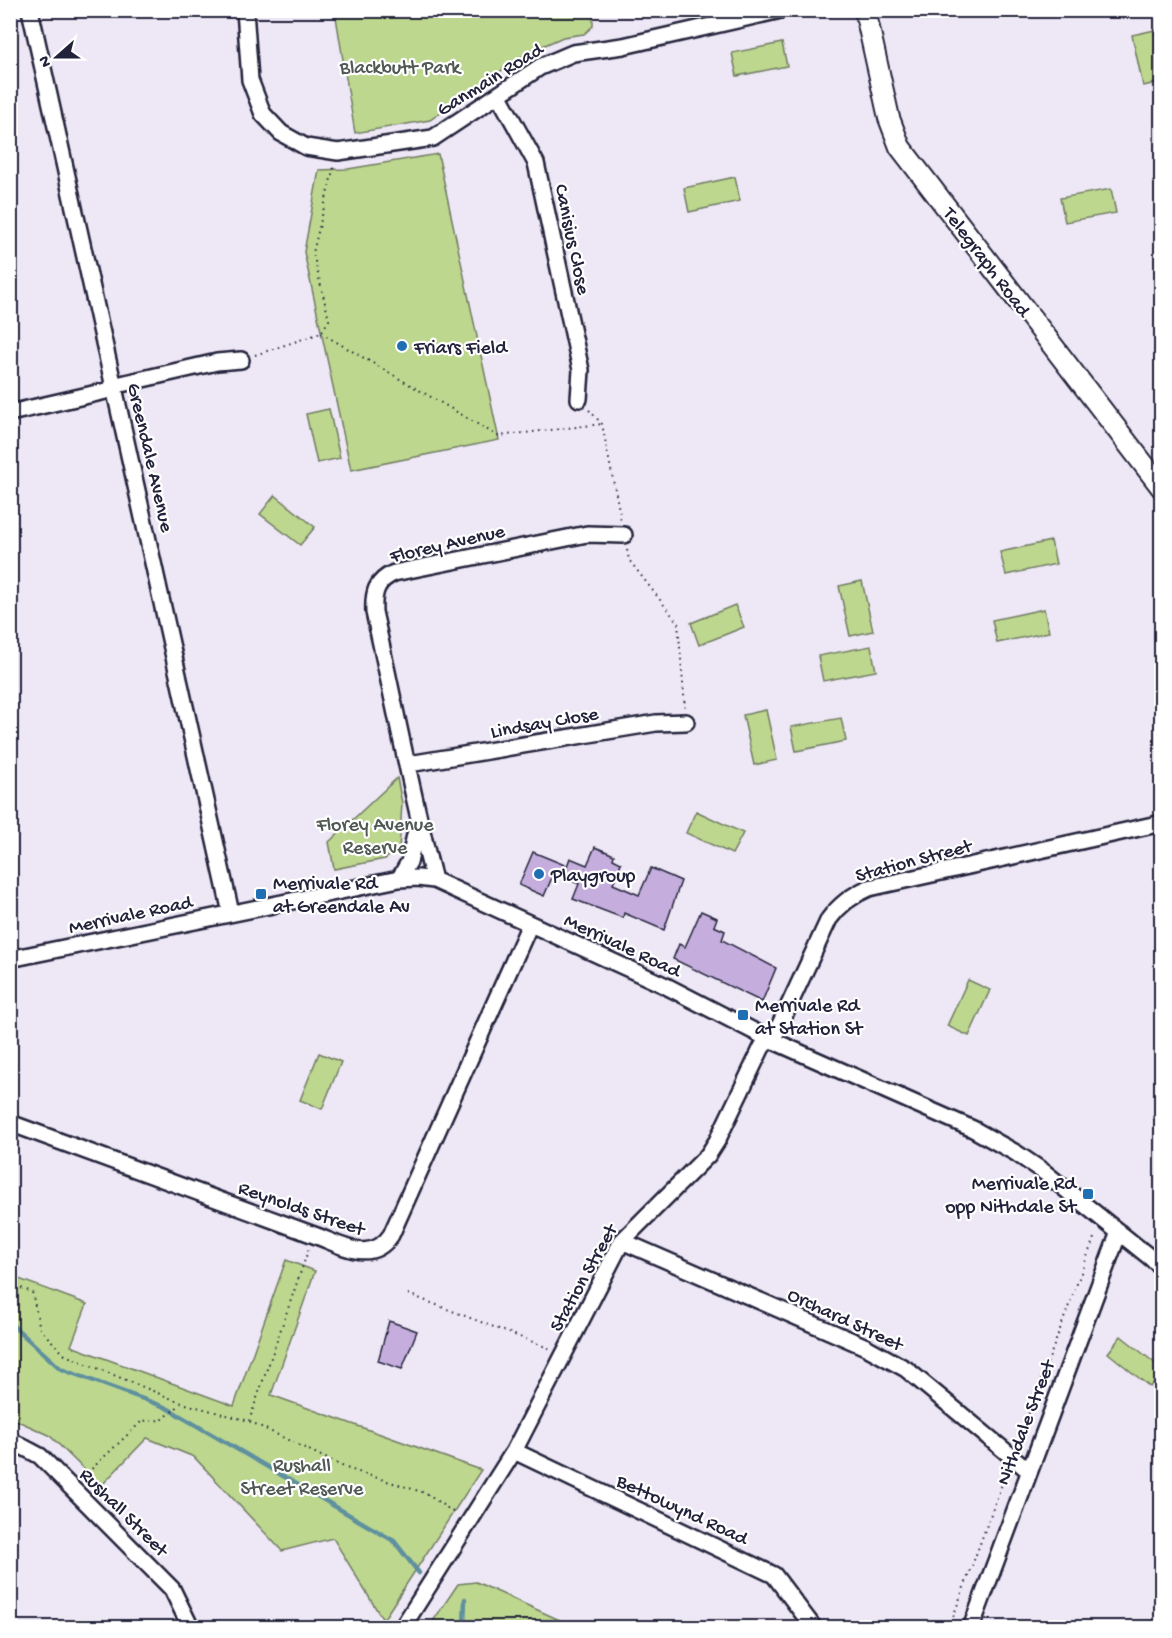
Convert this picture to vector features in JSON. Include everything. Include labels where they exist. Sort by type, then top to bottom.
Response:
[{"type":"main road","name":"Telegraph Road","points":[[865,10],[895,139],[1161,488]]},
{"type":"street","name":"Greendale Avenue","points":[[30,10],[231,914]]},
{"type":"street","name":"Ganmain Road","points":[[245,10],[250,80],[263,114],[281,133],[306,147],[338,152],[433,138],[540,67],[573,53],[622,46],[781,10]]},
{"type":"street","name":"Canisius Close","points":[[499,96],[536,164],[581,370],[579,399]]},
{"type":"street","points":[[10,412],[106,392],[115,387],[217,362],[241,360]]},
{"type":"street","name":"Florey Avenue","points":[[434,880],[418,820],[409,764],[374,612],[373,594],[378,583],[394,573],[587,534],[624,535]]},
{"type":"street","name":"Lindsay Close","points":[[409,764],[656,723],[686,722]]},
{"type":"street","name":"Florey Avenue","points":[[399,879],[409,862],[418,820]]},
{"type":"street","name":"Station Street","points":[[402,1628],[470,1524],[514,1451],[622,1241],[708,1155],[762,1047],[777,1031],[829,919],[846,900],[869,888],[1161,823]]},
{"type":"street","name":"Merrivale Road","points":[[10,959],[399,879],[434,880],[664,985],[769,1039],[972,1129],[1016,1153],[1161,1267]]},
{"type":"street","name":"Reynolds Street","points":[[10,1123],[363,1252],[385,1245],[530,924]]},
{"type":"street","name":"Nithdale Street","points":[[971,1628],[1028,1470],[1119,1232]]},
{"type":"street","name":"Orchard Street","points":[[622,1241],[866,1347],[906,1369],[1028,1470]]},
{"type":"street","name":"Rushall Street","points":[[10,1440],[40,1456],[172,1589],[190,1628]]},
{"type":"street","name":"Bettowynd Road","points":[[514,1451],[774,1575],[814,1628]]},
{"type":"path","points":[[241,360],[321,333],[329,320],[313,253],[338,152]]},
{"type":"path","points":[[321,333],[498,436],[602,424]]},
{"type":"path","points":[[579,399],[602,424],[629,560],[678,623],[686,722]]},
{"type":"path","points":[[249,1422],[314,1235]]},
{"type":"path","points":[[949,1628],[1094,1238]]},
{"type":"path","points":[[10,1284],[32,1292],[40,1329],[65,1355],[182,1403],[249,1422],[346,1468],[425,1493],[470,1524]]},
{"type":"path","points":[[408,1294],[563,1354]]},
{"type":"path","points":[[73,1487],[142,1421],[162,1420],[182,1403]]},
{"type":"green space","name":"Blackbutt Park","points":[[335,11],[593,11],[593,26],[584,34],[563,37],[527,53],[430,120],[355,133]]},
{"type":"green space","points":[[1155,30],[1161,59],[1161,82],[1143,86],[1132,35]]},
{"type":"green space","points":[[782,43],[787,66],[737,76],[732,53]]},
{"type":"green space","name":"Friars Field","points":[[438,154],[499,440],[351,470],[304,252],[319,170],[348,169]]},
{"type":"green space","points":[[735,177],[740,201],[689,212],[684,188]]},
{"type":"green space","points":[[1111,189],[1116,213],[1065,222],[1060,198]]},
{"type":"green space","points":[[329,409],[340,458],[317,463],[306,414]]},
{"type":"green space","points":[[275,495],[315,527],[300,545],[260,514]]},
{"type":"green space","points":[[1051,541],[1056,564],[1006,575],[1000,552]]},
{"type":"green space","points":[[862,581],[873,631],[850,636],[839,586]]},
{"type":"green space","points":[[735,605],[744,627],[699,645],[691,623]]},
{"type":"green space","points":[[1044,609],[1049,632],[997,643],[992,620]]},
{"type":"green space","points":[[871,646],[876,671],[823,681],[818,656]]},
{"type":"green space","points":[[766,710],[777,760],[754,765],[743,715]]},
{"type":"green space","points":[[841,718],[846,741],[796,751],[791,727]]},
{"type":"green space","name":"Florey Avenue Reserve","points":[[397,778],[402,803],[399,849],[385,859],[334,869],[329,842]]},
{"type":"green space","points":[[696,811],[743,833],[732,854],[686,833]]},
{"type":"green space","points":[[968,980],[990,990],[969,1036],[947,1026]]},
{"type":"green space","points":[[319,1053],[341,1062],[322,1109],[300,1100]]},
{"type":"green space","name":"Rushall Street Reserve","points":[[286,1260],[315,1271],[271,1395],[481,1470],[383,1620],[333,1538],[282,1551],[194,1457],[147,1438],[101,1486],[49,1435],[11,1418],[11,1276],[87,1304],[71,1346],[234,1406]]},
{"type":"green space","points":[[1121,1336],[1161,1368],[1161,1373],[1150,1387],[1108,1353]]},
{"type":"green space","points":[[476,1582],[575,1627],[429,1627],[458,1584]]},
{"type":"building","points":[[595,847],[614,855],[613,859],[621,863],[613,884],[639,895],[651,868],[681,881],[664,930],[624,913],[623,918],[573,899],[579,884],[554,873],[544,896],[519,885],[533,852],[567,866],[570,858],[587,865]]},
{"type":"building","points":[[701,911],[717,918],[714,926],[725,931],[722,940],[776,968],[762,1002],[673,959],[679,944],[685,947]]},
{"type":"building","points":[[389,1321],[417,1331],[402,1369],[378,1361]]},
{"type":"waterway","points":[[10,1323],[61,1369],[165,1407],[394,1541],[419,1573]]},
{"type":"waterway","points":[[464,1628],[465,1599]]},
{"type":"place","name":"Friars Field","points":[[402,346]]},
{"type":"place","name":"Playgroup","points":[[539,874]]},
{"type":"place","name":"Merrivale Rd at Greendale Av","points":[[261,894]]},
{"type":"place","name":"Merrivale Rd at Station St","points":[[743,1015]]},
{"type":"place","name":"Merrivale Rd opp Nithdale St","points":[[1088,1194]]}]
